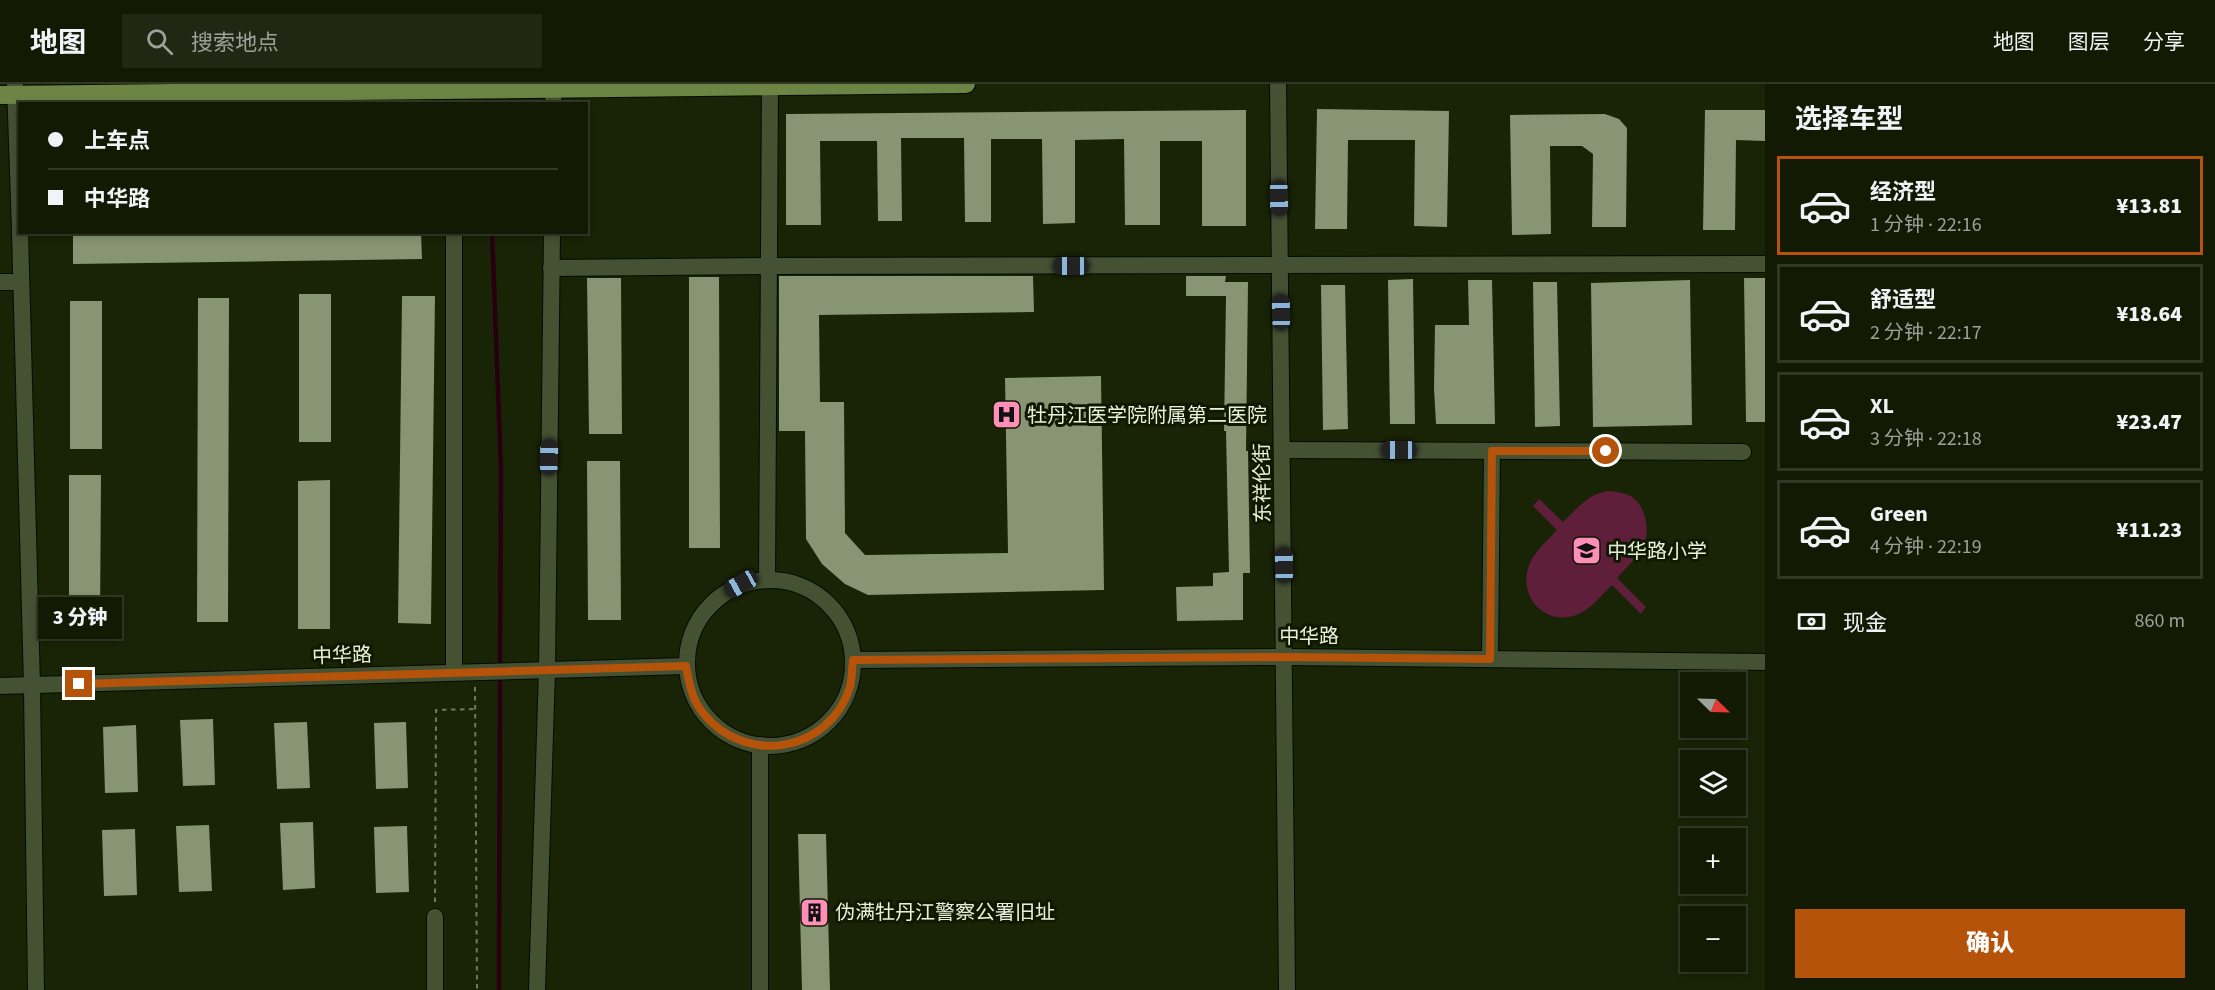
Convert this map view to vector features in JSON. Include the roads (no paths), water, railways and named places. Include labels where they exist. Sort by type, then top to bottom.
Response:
[{"type":"main road","points":[[10,92],[453,92],[553,96],[770,85],[966,84]]},
{"type":"street","name":"东祥伦街","points":[[1278,84],[1287,990]]},
{"type":"street","points":[[766,579],[770,85]]},
{"type":"street","points":[[10,92],[18,203]]},
{"type":"street","points":[[20,234],[32,686],[36,990]]},
{"type":"street","points":[[454,234],[454,672]]},
{"type":"street","points":[[537,990],[547,670],[552,234]]},
{"type":"street","points":[[551,268],[1765,264]]},
{"type":"street","points":[[0,282],[21,282]]},
{"type":"street","points":[[1282,450],[1743,452]]},
{"type":"street","points":[[1490,659],[1492,451]]},
{"type":"street","points":[[766,579],[793,582],[816,593],[835,611],[848,634],[853,660],[850,687],[838,711],[819,731],[794,743],[767,747],[740,742],[719,730],[702,712],[691,690],[686,666],[689,640],[700,616],[718,597],[741,584],[766,579]]},
{"type":"street","name":"中华路","points":[[853,660],[1285,657],[1765,662]]},
{"type":"street","name":"中华路","points":[[0,686],[686,666]]},
{"type":"street","points":[[760,745],[760,990]]},
{"type":"street","points":[[435,917],[435,990]]},
{"type":"waterway","points":[[487,93],[487,102]]},
{"type":"waterway","points":[[492,234],[501,469],[500,668]]},
{"type":"waterway","points":[[499,990],[500,676]]},
{"type":"place","name":"牡丹江医学院附属第二医院","points":[[1006,415]]},
{"type":"place","name":"中华路小学","points":[[1586,551]]},
{"type":"place","name":"伪满牡丹江警察公署旧址","points":[[814,912]]}]
